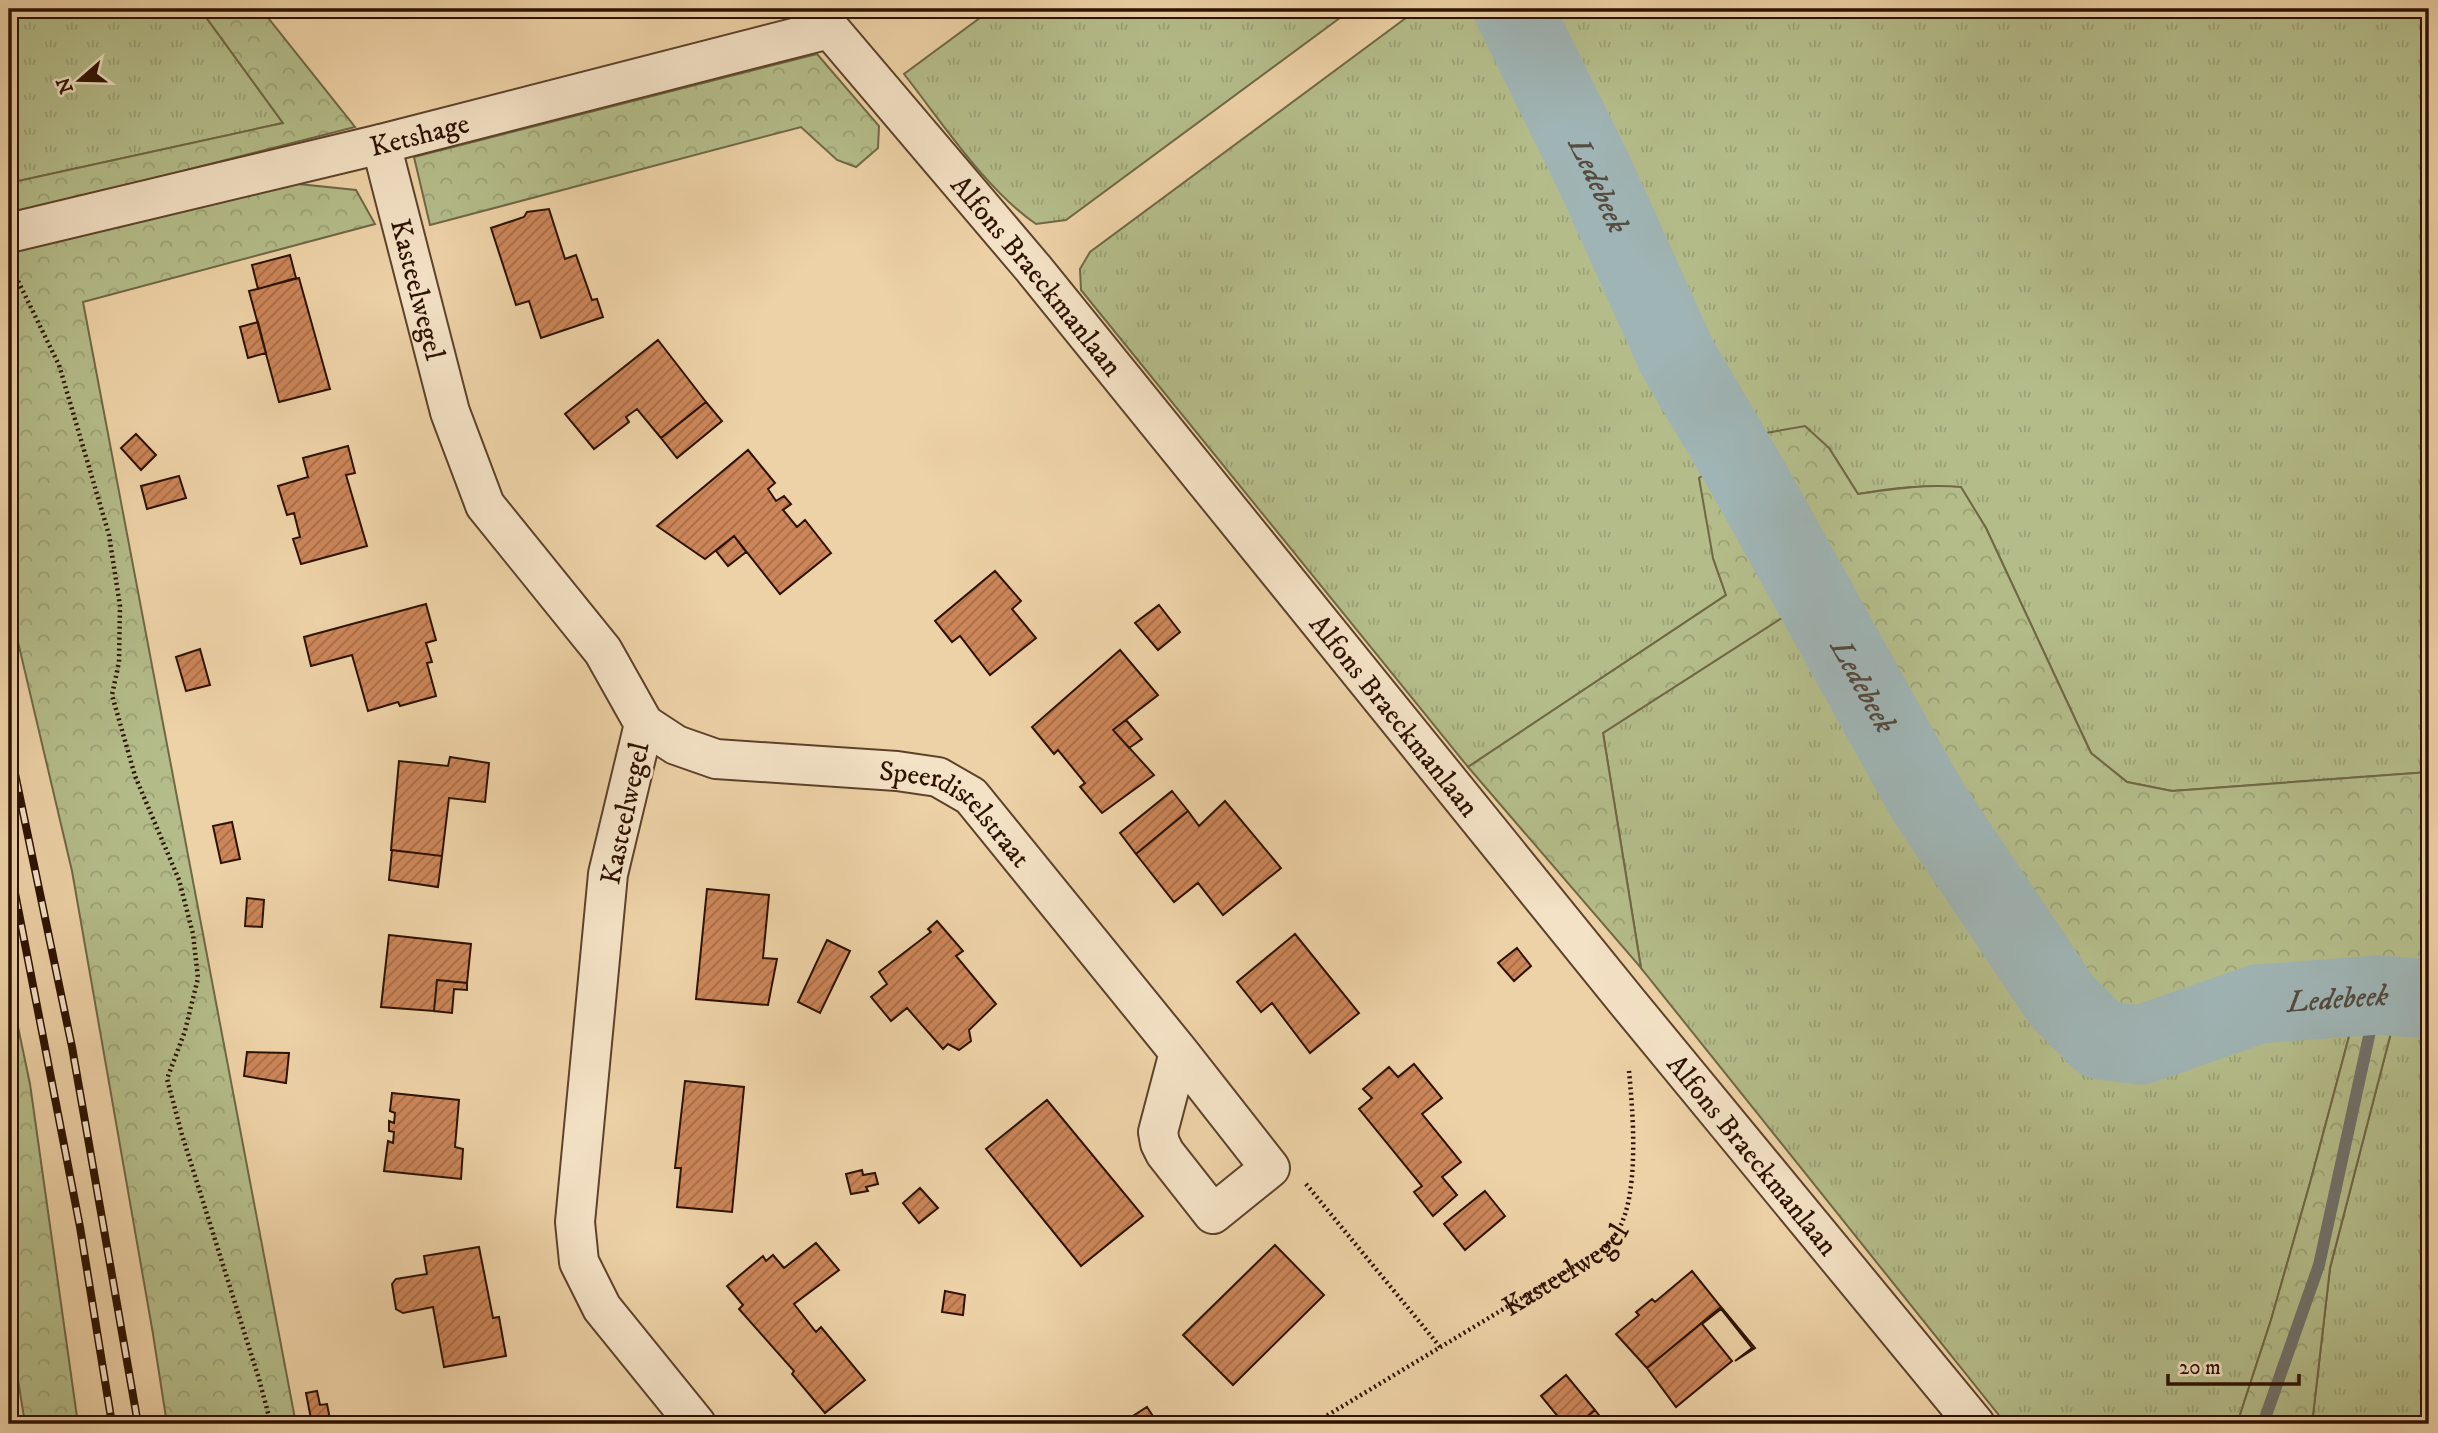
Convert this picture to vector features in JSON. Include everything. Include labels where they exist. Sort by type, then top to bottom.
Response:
[{"type":"street","name":"Ketshage","points":[[9,233],[381,144],[821,19]]},
{"type":"street","name":"Alfons Braeckmanlaan","points":[[821,19],[1033,268],[1629,1004],[1975,1424]]},
{"type":"street","name":"Kasteelwegel","points":[[381,144],[450,412],[485,505],[603,651],[644,724],[608,874],[575,1222],[579,1262],[602,1308],[696,1424]]},
{"type":"street","name":"Speerdistelstraat","points":[[644,724],[676,745],[716,759],[897,771],[938,777],[971,796],[1270,1168]]},
{"type":"street","points":[[1179,1052],[1158,1132],[1165,1153],[1213,1214],[1270,1168]]},
{"type":"path","points":[[9,274],[18,281],[58,365],[109,535],[120,606],[119,662],[112,695],[135,776],[179,880],[193,934],[198,978],[185,1031],[167,1079],[271,1424]]},
{"type":"path","name":"Kasteelwegel","points":[[1313,1424],[1603,1249],[1618,1231],[1625,1211],[1634,1152],[1627,1048],[1629,1004]]},
{"type":"path","points":[[1270,1168],[1291,1172],[1301,1178],[1441,1348]]},
{"type":"path","points":[[9,1369],[16,1424]]},
{"type":"green space","points":[[9,9],[200,9],[283,123],[9,183]]},
{"type":"green space","points":[[200,9],[261,9],[355,127],[9,215],[9,183],[283,123]]},
{"type":"green space","points":[[992,9],[1352,9],[1066,220],[1036,224],[1017,210],[982,174],[904,74]]},
{"type":"green space","points":[[1418,9],[2422,9],[2429,69],[2429,772],[2172,791],[2127,782],[2091,753],[1986,528],[1961,488],[1909,487],[1858,494],[1829,448],[1713,558],[1726,595],[1468,767],[1081,290],[1080,269],[1090,252]]},
{"type":"green space","points":[[817,54],[879,126],[878,148],[856,167],[837,160],[801,127],[430,225],[414,157]]},
{"type":"green space","points":[[279,182],[356,190],[375,224],[83,302],[296,1424],[167,1424],[72,871],[9,604],[9,252]]},
{"type":"green space","points":[[1805,426],[1829,448],[1858,494],[1922,487],[1961,487],[1986,528],[2091,753],[2127,782],[2172,791],[2429,772],[2429,1022],[2394,1021],[2330,1268],[2312,1424],[2237,1424],[2271,1320],[2355,1014],[2258,1025],[2197,1049],[2144,1062],[2092,1052],[2052,1013],[1955,880],[1851,709],[1788,614],[1603,733],[1641,968],[1468,767],[1726,595],[1713,558],[1699,478],[1766,433]]},
{"type":"green space","points":[[1788,614],[1851,709],[1955,880],[2144,1062],[2197,1049],[2258,1025],[2355,1014],[2271,1320],[2237,1424],[2006,1424],[1641,968],[1603,733]]},
{"type":"green space","points":[[9,984],[30,1084],[78,1424],[25,1424],[9,1323]]},
{"type":"green space","points":[[2394,1021],[2429,1022],[2429,1424],[2312,1424],[2330,1268]]},
{"type":"building","points":[[549,209],[565,259],[576,255],[592,300],[597,299],[603,317],[541,338],[529,301],[516,305],[491,228],[524,217],[527,212]]},
{"type":"building","points":[[290,255],[296,278],[258,289],[252,265]]},
{"type":"building","points":[[299,278],[330,389],[279,402],[249,291]]},
{"type":"building","points":[[258,322],[266,353],[248,358],[240,327]]},
{"type":"building","points":[[658,340],[706,402],[661,438],[637,409],[626,417],[629,422],[594,449],[565,414]]},
{"type":"building","points":[[706,402],[722,421],[677,458],[661,438]]},
{"type":"building","points":[[136,434],[156,455],[141,470],[121,448]]},
{"type":"building","points":[[348,446],[355,473],[346,475],[367,546],[301,564],[293,539],[300,537],[294,513],[287,515],[278,486],[308,477],[303,458]]},
{"type":"building","points":[[748,450],[775,483],[768,489],[776,501],[784,496],[791,504],[783,510],[797,527],[805,520],[831,553],[780,594],[734,536],[705,559],[657,526]]},
{"type":"building","points":[[179,476],[186,498],[147,509],[141,486]]},
{"type":"building","points":[[734,536],[746,552],[728,566],[716,551]]},
{"type":"building","points":[[995,571],[1021,601],[1012,609],[1036,638],[990,675],[960,636],[952,642],[935,621]]},
{"type":"building","points":[[426,604],[436,640],[426,643],[432,662],[427,663],[436,696],[400,706],[398,702],[368,711],[352,655],[311,666],[304,637]]},
{"type":"building","points":[[1159,605],[1180,632],[1158,650],[1135,623]]},
{"type":"building","points":[[200,649],[210,685],[186,691],[176,657]]},
{"type":"building","points":[[1120,650],[1158,695],[1113,730],[1154,775],[1102,813],[1080,787],[1085,783],[1058,750],[1054,754],[1032,727]]},
{"type":"building","points":[[1126,720],[1142,739],[1129,748],[1113,730]]},
{"type":"building","points":[[450,757],[489,763],[485,802],[449,798],[442,856],[391,850],[399,761],[448,766]]},
{"type":"building","points":[[1172,791],[1188,811],[1136,854],[1120,833]]},
{"type":"building","points":[[1225,801],[1281,868],[1223,915],[1198,883],[1174,902],[1136,854],[1188,811],[1199,826]]},
{"type":"building","points":[[232,822],[240,859],[221,863],[213,826]]},
{"type":"building","points":[[392,850],[442,856],[438,887],[389,880]]},
{"type":"building","points":[[707,889],[769,895],[763,958],[777,959],[768,1005],[696,999]]},
{"type":"building","points":[[247,898],[264,900],[262,927],[245,926]]},
{"type":"building","points":[[937,921],[963,951],[956,956],[996,1004],[969,1030],[971,1041],[959,1050],[948,1044],[943,1049],[907,1008],[891,1021],[871,997],[887,984],[879,972],[931,932],[928,929]]},
{"type":"building","points":[[1295,934],[1359,1013],[1310,1053],[1272,1003],[1261,1012],[1237,982]]},
{"type":"building","points":[[389,935],[471,944],[467,983],[437,980],[434,1011],[381,1007]]},
{"type":"building","points":[[827,940],[850,951],[820,1013],[798,1002]]},
{"type":"building","points":[[1517,948],[1531,966],[1514,981],[1498,963]]},
{"type":"building","points":[[437,980],[467,983],[467,990],[454,989],[452,1013],[434,1011]]},
{"type":"building","points":[[247,1052],[289,1053],[286,1083],[244,1076]]},
{"type":"building","points":[[1414,1064],[1442,1098],[1422,1114],[1461,1162],[1442,1177],[1457,1195],[1433,1216],[1414,1192],[1422,1186],[1359,1109],[1372,1098],[1363,1089],[1389,1067],[1398,1077]]},
{"type":"building","points":[[685,1081],[744,1087],[732,1212],[677,1207],[681,1168],[675,1168]]},
{"type":"building","points":[[392,1093],[459,1100],[455,1147],[463,1149],[461,1179],[384,1171],[388,1141],[393,1143],[394,1132],[389,1131],[389,1121],[394,1123],[395,1113],[390,1111]]},
{"type":"building","points":[[1047,1100],[1143,1216],[1081,1266],[986,1149]]},
{"type":"building","points":[[862,1170],[863,1175],[875,1173],[878,1184],[866,1187],[868,1191],[851,1194],[846,1174]]},
{"type":"building","points":[[920,1188],[938,1208],[919,1223],[903,1203]]},
{"type":"building","points":[[1485,1191],[1505,1216],[1465,1250],[1444,1224]]},
{"type":"building","points":[[816,1243],[839,1270],[794,1304],[816,1332],[821,1327],[865,1380],[825,1413],[792,1374],[794,1371],[739,1309],[743,1305],[727,1286],[763,1256],[766,1261],[773,1255],[784,1268]]},
{"type":"building","points":[[1275,1245],[1324,1295],[1233,1385],[1183,1335]]},
{"type":"building","points":[[479,1247],[493,1318],[499,1317],[506,1356],[444,1367],[433,1307],[403,1313],[396,1309],[392,1284],[396,1279],[427,1274],[424,1256]]},
{"type":"building","points":[[1692,1271],[1721,1307],[1647,1368],[1616,1334],[1639,1315],[1636,1312],[1652,1299],[1655,1302]]},
{"type":"building","points":[[945,1291],[965,1295],[963,1315],[942,1312]]},
{"type":"building","points":[[1721,1307],[1755,1348],[1735,1361],[1752,1348],[1721,1309],[1702,1324],[1732,1361],[1676,1407],[1647,1368]]},
{"type":"building","points":[[1566,1375],[1595,1410],[1578,1424],[1564,1424],[1541,1396]]},
{"type":"building","points":[[317,1391],[320,1405],[327,1404],[331,1424],[312,1424],[306,1393]]},
{"type":"building","points":[[1147,1407],[1158,1424],[1127,1424],[1125,1421]]},
{"type":"building","points":[[1595,1410],[1606,1424],[1578,1424]]},
{"type":"waterway","name":"Ledebeek","points":[[1513,9],[1594,173],[1677,357],[1750,481],[1927,800],[2062,1001],[2101,1040],[2141,1045],[2258,1004],[2378,995],[2429,999]]},
{"type":"waterway","points":[[2263,1424],[2319,1265],[2378,995]]},
{"type":"railway","points":[[9,745],[72,1047],[138,1424]]},
{"type":"railway","points":[[9,862],[80,1227],[112,1424]]}]
